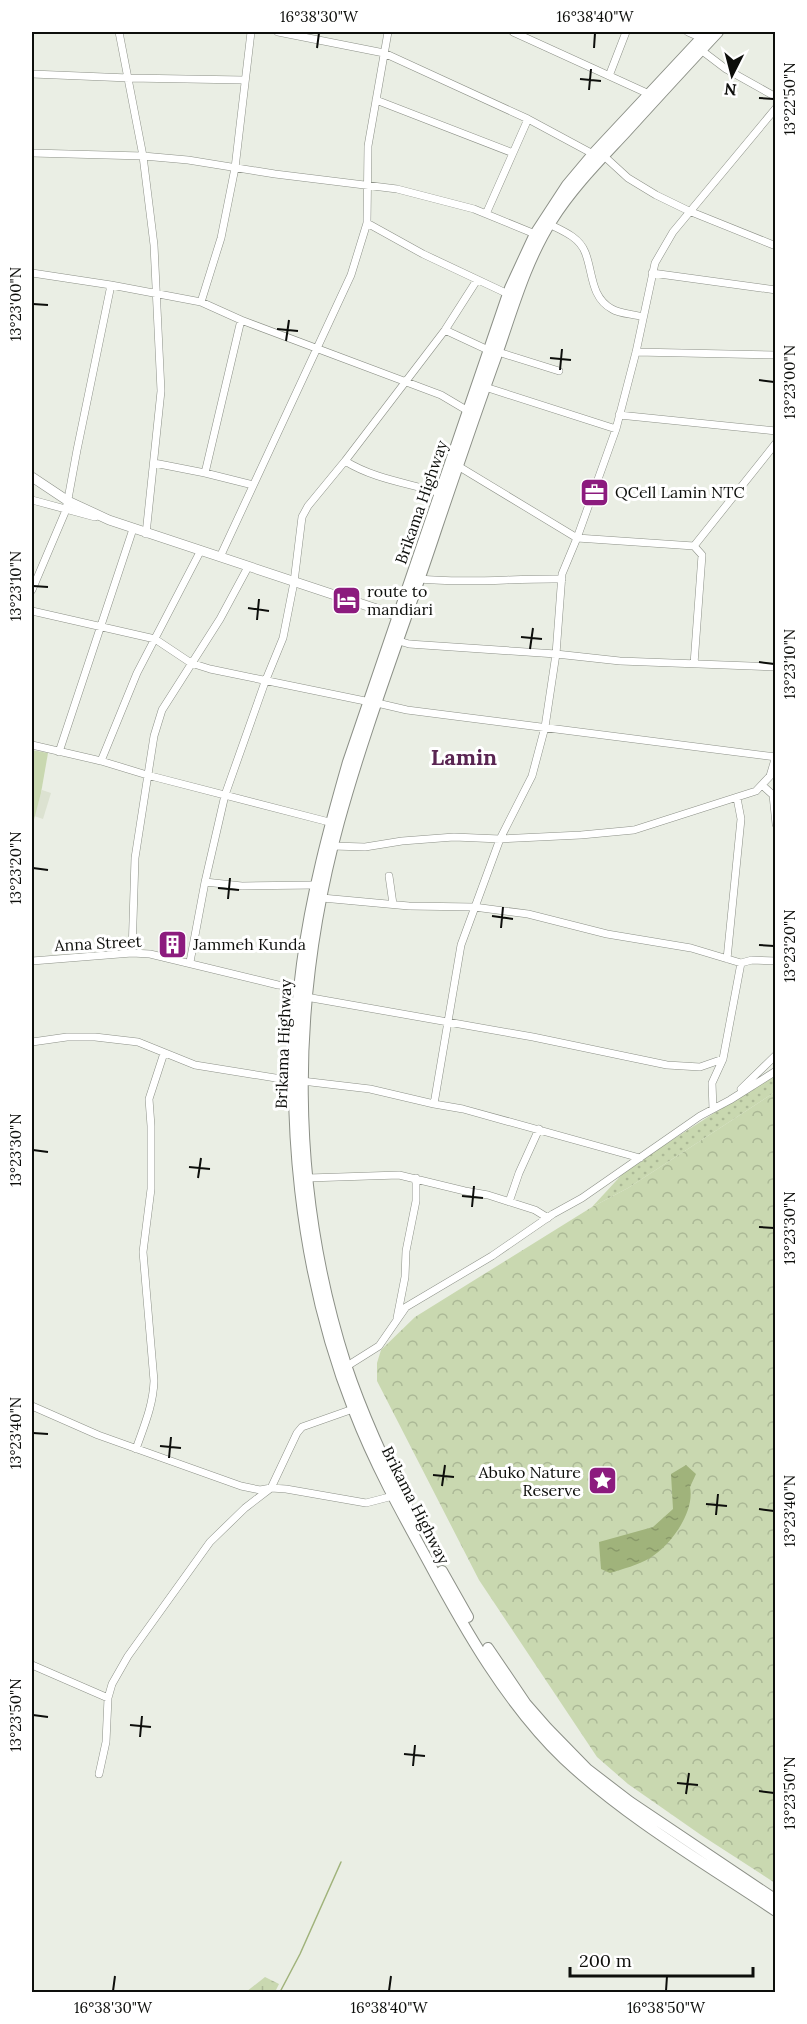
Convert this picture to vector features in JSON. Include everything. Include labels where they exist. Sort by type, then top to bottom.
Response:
[{"type":"highway","name":"Brikama Highway","points":[[374,703],[468,411],[549,224],[598,155],[649,94],[705,40],[718,32]]},
{"type":"highway","name":"Brikama Highway","points":[[705,40],[567,185],[534,234],[508,294],[484,387],[420,579],[402,618],[399,641],[348,762],[335,823],[316,885],[304,991],[296,1138],[304,1219],[319,1292],[343,1369],[385,1463],[411,1514],[459,1603],[489,1651],[526,1704],[547,1728],[628,1806],[776,1900]]},
{"type":"highway","name":"Brikama Highway","points":[[304,991],[333,846],[335,823]]},
{"type":"highway","name":"Brikama Highway","points":[[298,1081],[318,1254],[353,1408],[393,1496],[452,1605],[509,1695],[564,1758],[776,1911]]},
{"type":"main road","points":[[32,477],[67,505],[146,534],[201,550],[402,618]]},
{"type":"street","points":[[119,32],[143,156],[154,245],[161,391],[146,534]]},
{"type":"street","points":[[201,303],[221,238],[235,168],[250,32]]},
{"type":"street","points":[[278,32],[384,53],[528,119],[598,155],[628,178],[656,195],[689,211],[776,246]]},
{"type":"street","points":[[220,557],[351,275],[368,223],[368,146],[388,32]]},
{"type":"street","points":[[513,32],[649,94]]},
{"type":"street","points":[[609,76],[626,32]]},
{"type":"street","points":[[688,32],[705,40],[726,69],[776,97]]},
{"type":"street","points":[[32,74],[244,80]]},
{"type":"street","points":[[376,100],[513,153]]},
{"type":"street","points":[[434,1104],[461,945],[500,839],[532,776],[545,727],[556,654],[562,574],[616,429],[636,352],[655,262],[689,211],[776,108]]},
{"type":"street","points":[[486,214],[528,119]]},
{"type":"street","points":[[32,153],[143,156],[188,160],[397,189],[474,209],[534,234]]},
{"type":"street","points":[[368,223],[423,254],[508,294]]},
{"type":"street","points":[[549,224],[572,235],[585,250],[595,290],[602,300],[612,309],[643,316]]},
{"type":"street","points":[[32,273],[111,285],[201,303],[441,395],[468,411]]},
{"type":"street","points":[[652,273],[776,290]]},
{"type":"street","points":[[190,962],[225,795],[283,638],[294,582],[302,517],[308,506],[445,330],[477,280]]},
{"type":"street","points":[[32,590],[67,505],[111,285]]},
{"type":"street","points":[[205,473],[241,320]]},
{"type":"street","points":[[445,330],[493,351],[559,371]]},
{"type":"street","points":[[636,352],[776,356]]},
{"type":"street","points":[[484,387],[616,429]]},
{"type":"street","points":[[619,415],[776,431]]},
{"type":"street","points":[[694,546],[776,443]]},
{"type":"street","points":[[345,461],[376,476],[440,493]]},
{"type":"street","points":[[154,464],[253,485]]},
{"type":"street","points":[[458,466],[577,538],[694,546],[702,555],[694,664]]},
{"type":"street","points":[[32,500],[67,505]]},
{"type":"street","points":[[59,752],[133,529]]},
{"type":"street","points":[[102,761],[137,674],[201,550]]},
{"type":"street","points":[[132,953],[135,858],[154,736],[162,710],[220,619],[248,567]]},
{"type":"street","points":[[420,579],[458,581],[562,579]]},
{"type":"street","points":[[32,611],[155,639],[191,663],[265,682],[407,710],[775,757],[770,776],[756,791],[633,830],[500,839],[454,837],[402,841],[365,847],[333,846]]},
{"type":"street","points":[[399,641],[409,644],[556,654],[620,661],[776,667]]},
{"type":"street","points":[[32,745],[102,761],[147,776],[335,823]]},
{"type":"street","points":[[762,785],[773,795],[776,824]]},
{"type":"street","points":[[727,959],[741,819],[737,798]]},
{"type":"street","points":[[389,876],[393,904]]},
{"type":"street","points":[[205,882],[242,886],[316,885]]},
{"type":"street","points":[[322,898],[474,907],[528,915],[629,938],[662,942],[741,963],[752,960],[775,961],[776,956]]},
{"type":"street","name":"Anna Street","points":[[32,961],[132,953],[150,954],[448,1023],[533,1037],[667,1065],[700,1067],[723,1059]]},
{"type":"street","points":[[713,1109],[712,1083],[723,1059],[741,963]]},
{"type":"street","points":[[32,1042],[67,1037],[95,1037],[138,1042],[195,1065],[298,1081],[370,1089],[463,1109],[640,1158]]},
{"type":"street","points":[[136,1449],[148,1419],[154,1395],[143,1252],[151,1189],[149,1099],[164,1053]]},
{"type":"street","points":[[730,1100],[776,1055]]},
{"type":"street","points":[[343,1369],[379,1346],[406,1307],[590,1194],[713,1109],[776,1071]]},
{"type":"street","points":[[509,1202],[539,1129]]},
{"type":"street","points":[[308,1178],[369,1174],[399,1175],[465,1191],[488,1194],[535,1210],[548,1218]]},
{"type":"street","points":[[396,1322],[416,1201],[416,1178]]},
{"type":"street","points":[[32,1406],[136,1449],[260,1491],[270,1488],[366,1503],[393,1496]]},
{"type":"street","points":[[99,1774],[106,1742],[108,1698],[112,1684],[128,1656],[210,1542],[245,1508],[270,1488],[302,1427],[353,1408]]},
{"type":"street","points":[[32,1665],[108,1698]]},
{"type":"shaded area","points":[[42,790],[51,793],[43,819],[34,816]]},
{"type":"green space","points":[[32,750],[48,753],[32,827]]},
{"type":"green space","points":[[775,1074],[775,1092],[628,1188],[592,1207],[627,1169]]},
{"type":"green space","name":"Abuko Nature Reserve","points":[[775,1092],[775,1883],[628,1784],[597,1757],[479,1580],[377,1381],[377,1363],[381,1350],[415,1317],[592,1207],[628,1188]]},
{"type":"green space","points":[[265,1977],[279,1984],[275,1992],[246,1992]]},
{"type":"water","points":[[686,1465],[696,1474],[690,1487],[689,1507],[680,1527],[666,1545],[641,1563],[610,1573],[601,1569],[599,1542],[653,1527],[673,1509],[671,1474]]},
{"type":"waterway","points":[[280,1992],[300,1954],[341,1862]]},
{"type":"place","name":"QCell Lamin NTC","points":[[594,492]]},
{"type":"place","name":"route to mandiari","points":[[346,600]]},
{"type":"place","name":"Jammeh Kunda","points":[[172,944]]},
{"type":"place","name":"Abuko Nature Reserve","points":[[602,1481]]},
{"type":"district","name":"Lamin","points":[[464,757]]}]
